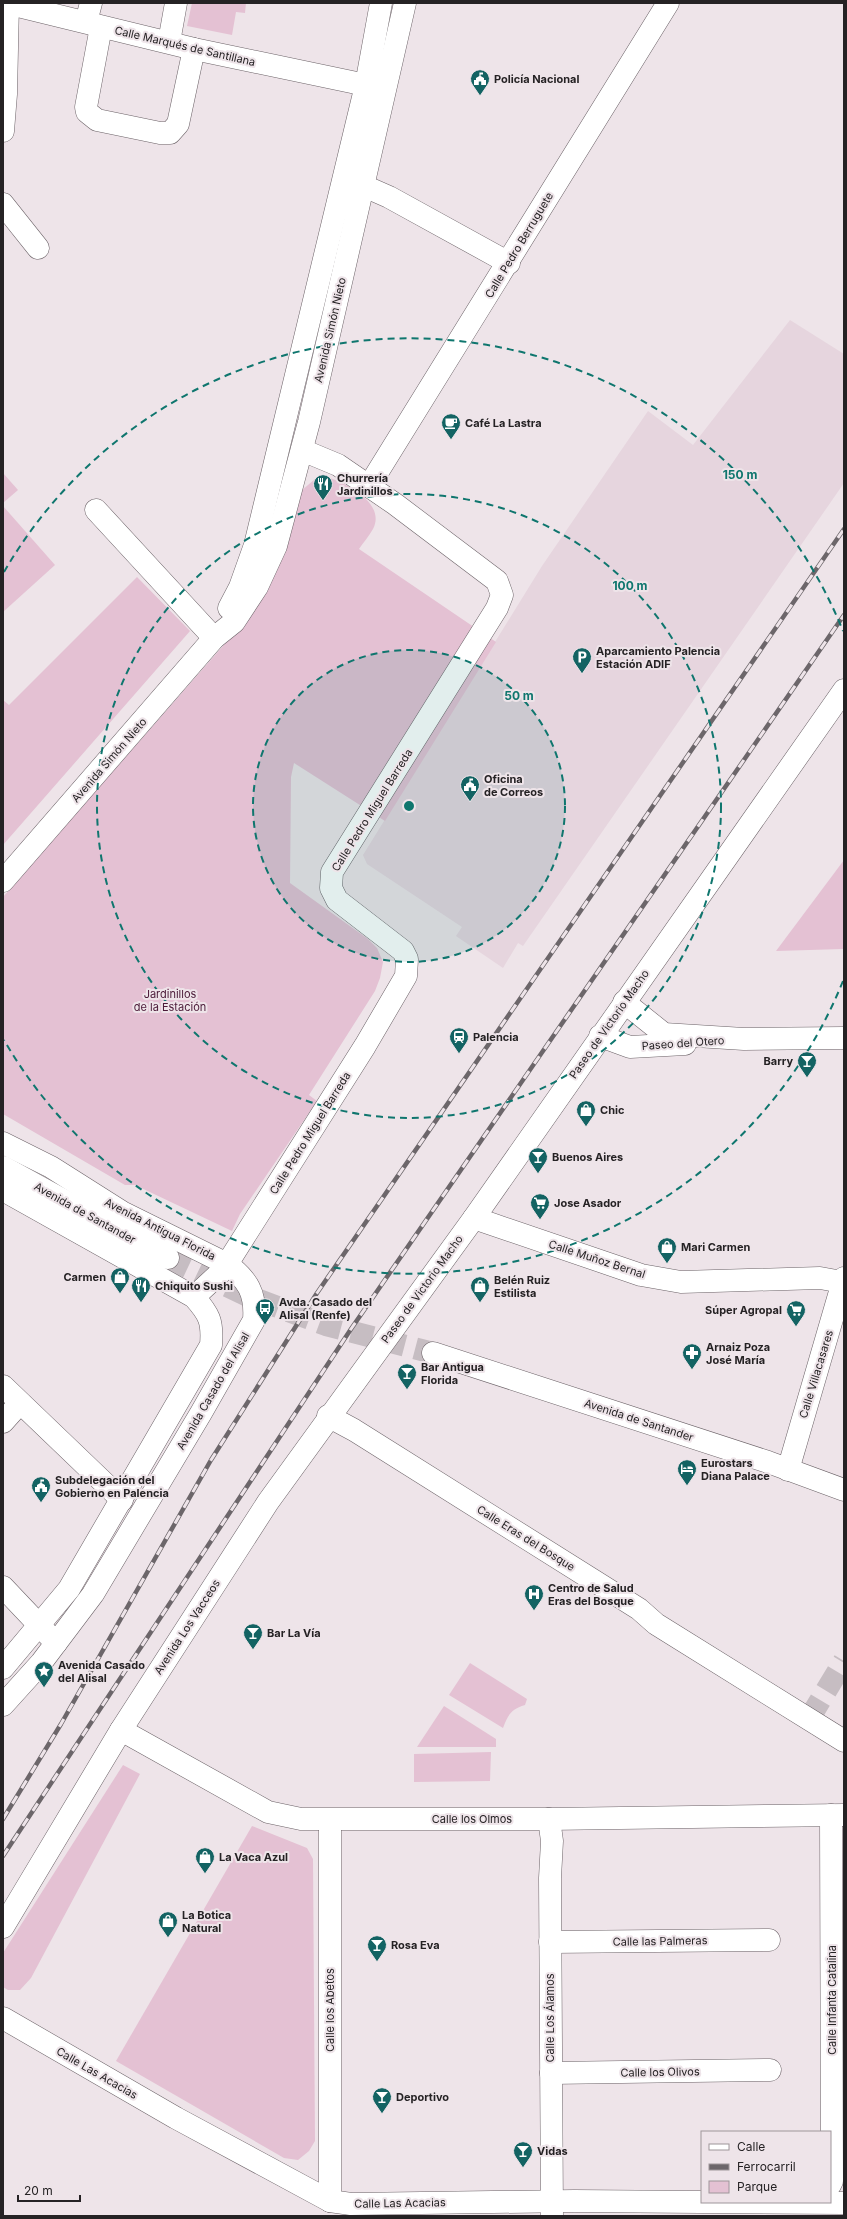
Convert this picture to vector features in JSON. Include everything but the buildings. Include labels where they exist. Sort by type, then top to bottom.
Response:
[{"type":"main road","points":[[3,131],[6,94],[7,3]]},
{"type":"main road","name":"Calle Marqués de Santillana","points":[[7,3],[93,17],[194,49],[366,85]]},
{"type":"main road","points":[[169,42],[176,3]]},
{"type":"main road","name":"Avenida Simón Nieto","points":[[214,638],[240,587],[255,546],[366,85],[381,3]]},
{"type":"main road","name":"Avenida Simón Nieto","points":[[3,881],[214,638],[234,622],[257,587],[276,546],[302,450],[405,3]]},
{"type":"main road","name":"Calle Pedro Berruguete","points":[[369,486],[509,263],[668,3]]},
{"type":"main road","points":[[93,17],[86,107],[87,112],[98,120],[160,133],[170,133],[178,124],[194,49]]},
{"type":"main road","points":[[366,85],[366,116],[354,165],[358,180],[364,186],[509,263]]},
{"type":"main road","points":[[324,258],[338,243],[346,198],[356,186],[364,186]]},
{"type":"main road","points":[[3,204],[38,248]]},
{"type":"main road","points":[[255,546],[272,526],[287,461],[302,450],[295,430],[308,377],[303,350]]},
{"type":"main road","name":"Calle Pedro Miguel Barreda","points":[[194,1297],[220,1273],[227,1264],[365,1046],[406,976],[407,959],[403,951],[337,900],[331,888],[332,872],[497,608],[502,595],[497,581],[369,486],[327,458],[302,450]]},
{"type":"main road","points":[[96,510],[214,638]]},
{"type":"main road","name":"Paseo de Victorio Macho","points":[[372,1357],[474,1218],[600,1036],[844,690]]},
{"type":"main road","name":"Paseo del Otero","points":[[624,1002],[664,1034],[744,1039],[844,1038]]},
{"type":"main road","name":"Paseo del Otero","points":[[600,1036],[630,1046],[666,1046],[744,1039]]},
{"type":"main road","name":"Avenida Antigua Florida","points":[[3,1143],[51,1167],[122,1212],[227,1264],[240,1274],[249,1286]]},
{"type":"main road","name":"Avenida de Santander","points":[[3,1167],[168,1258]]},
{"type":"main road","points":[[3,1190],[136,1266],[194,1297],[206,1311],[212,1327],[211,1345],[69,1589],[3,1668]]},
{"type":"main road","name":"Calle Muñoz Bernal","points":[[474,1218],[647,1276],[681,1282],[820,1278],[843,1280]]},
{"type":"main road","name":"Calle Villacasares","points":[[788,1470],[843,1280]]},
{"type":"main road","name":"Avenida Casado del Alisal","points":[[3,1705],[41,1663],[94,1594],[201,1413],[254,1320],[255,1305],[249,1286]]},
{"type":"main road","name":"Avenida de Santander","points":[[433,1353],[761,1459],[844,1490]]},
{"type":"main road","name":"Avenida Los Vacceos","points":[[3,1926],[122,1730],[268,1502],[328,1416],[372,1357]]},
{"type":"main road","points":[[3,1386],[122,1500]]},
{"type":"main road","points":[[3,1422],[20,1403]]},
{"type":"main road","name":"Calle Eras del Bosque","points":[[328,1416],[361,1434],[632,1605],[656,1624],[844,1741]]},
{"type":"main road","points":[[3,1587],[56,1643]]},
{"type":"main road","name":"Calle los Olmos","points":[[122,1730],[268,1812],[301,1819],[550,1819],[837,1815]]},
{"type":"main road","name":"Calle Infanta Catalina","points":[[831,2183],[837,1815]]},
{"type":"main road","name":"Calle Los Álamos","points":[[550,1819],[552,1841],[550,1942],[552,2209]]},
{"type":"main road","name":"Calle los Abetos","points":[[330,1820],[330,2200]]},
{"type":"main road","name":"Calle las Palmeras","points":[[550,1942],[769,1940]]},
{"type":"main road","name":"Calle Las Acacias","points":[[3,2018],[176,2118],[330,2200],[351,2204],[552,2209],[783,2203]]},
{"type":"main road","name":"Calle los Olivos","points":[[551,2074],[770,2070]]},
{"type":"main road","name":"Calle Las Acacias","points":[[831,2202],[844,2203]]},
{"type":"main road","points":[[821,2203],[821,2216]]},
{"type":"shaded area","points":[[790,320],[844,354],[844,483],[523,946],[518,943],[503,968],[456,936],[462,927],[367,864],[363,855],[542,566],[648,411],[693,445]]},
{"type":"green space","points":[[192,3],[246,3],[245,13],[236,12],[232,35],[187,26]]},
{"type":"green space","points":[[3,473],[18,490],[3,503]]},
{"type":"green space","name":"Jardinillos de la Estación","points":[[330,478],[346,485],[363,496],[370,503],[374,511],[376,520],[373,529],[359,549],[496,642],[385,821],[294,763],[291,777],[290,883],[368,939],[377,948],[383,962],[380,978],[375,991],[309,1095],[317,1101],[240,1214],[232,1231],[135,1185],[125,1185],[3,1114],[3,897],[223,646],[246,612],[301,491],[315,479]]},
{"type":"green space","points":[[3,506],[55,565],[3,612]]},
{"type":"green space","points":[[137,577],[190,631],[3,845],[3,700],[9,705]]},
{"type":"green space","points":[[844,860],[843,949],[776,951]]},
{"type":"green space","points":[[470,1663],[527,1699],[525,1705],[516,1708],[511,1713],[503,1728],[449,1695]]},
{"type":"green space","points":[[444,1706],[496,1739],[496,1747],[417,1747]]},
{"type":"green space","points":[[491,1752],[490,1781],[414,1782],[414,1754]]},
{"type":"green space","points":[[123,1765],[140,1774],[31,1978],[20,1990],[8,1990],[3,1987],[3,1953]]},
{"type":"green space","points":[[252,1826],[307,1848],[313,1859],[315,2141],[309,2151],[298,2160],[284,2158],[116,2061]]},
{"type":"tunnel","points":[[168,1258],[248,1296],[326,1325],[433,1353]]},
{"type":"tunnel","points":[[809,1719],[844,1661]]},
{"type":"railway","points":[[3,1819],[61,1724],[211,1460],[317,1293],[844,529]]},
{"type":"railway","points":[[3,1856],[351,1329],[844,615]]},
{"type":"place","name":"Policía Nacional","points":[[480,96]]},
{"type":"place","name":"Café La Lastra","points":[[451,440]]},
{"type":"place","name":"Churrería Jardinillos","points":[[323,501]]},
{"type":"place","name":"Aparcamiento Palencia Estación ADIF","points":[[582,674]]},
{"type":"place","name":"Oficina de Correos","points":[[470,802]]},
{"type":"place","name":"Palencia","points":[[459,1054]]},
{"type":"place","name":"Barry","points":[[807,1078]]},
{"type":"place","name":"Chic","points":[[586,1127]]},
{"type":"place","name":"Buenos Aires","points":[[538,1174]]},
{"type":"place","name":"Jose Asador","points":[[540,1220]]},
{"type":"place","name":"Mari Carmen","points":[[667,1264]]},
{"type":"place","name":"Carmen","points":[[120,1294]]},
{"type":"place","name":"Chiquito Sushi","points":[[141,1303]]},
{"type":"place","name":"Belén Ruiz Estilista","points":[[480,1303]]},
{"type":"place","name":"Avda. Casado del Alisal (Renfe)","points":[[265,1325]]},
{"type":"place","name":"Súper Agropal","points":[[796,1327]]},
{"type":"place","name":"Arnaiz Poza José María","points":[[692,1370]]},
{"type":"place","name":"Bar Antigua Florida","points":[[407,1390]]},
{"type":"place","name":"Eurostars Diana Palace","points":[[687,1486]]},
{"type":"place","name":"Subdelegación del Gobierno en Palencia","points":[[41,1503]]},
{"type":"place","name":"Centro de Salud Eras del Bosque","points":[[534,1611]]},
{"type":"place","name":"Bar La Vía","points":[[253,1650]]},
{"type":"place","name":"Avenida Casado del Alisal","points":[[44,1688]]},
{"type":"place","name":"La Vaca Azul","points":[[205,1874]]},
{"type":"place","name":"La Botica Natural","points":[[168,1938]]},
{"type":"place","name":"Rosa Eva","points":[[377,1962]]},
{"type":"place","name":"Deportivo","points":[[382,2114]]},
{"type":"place","name":"Vidas","points":[[523,2168]]}]
